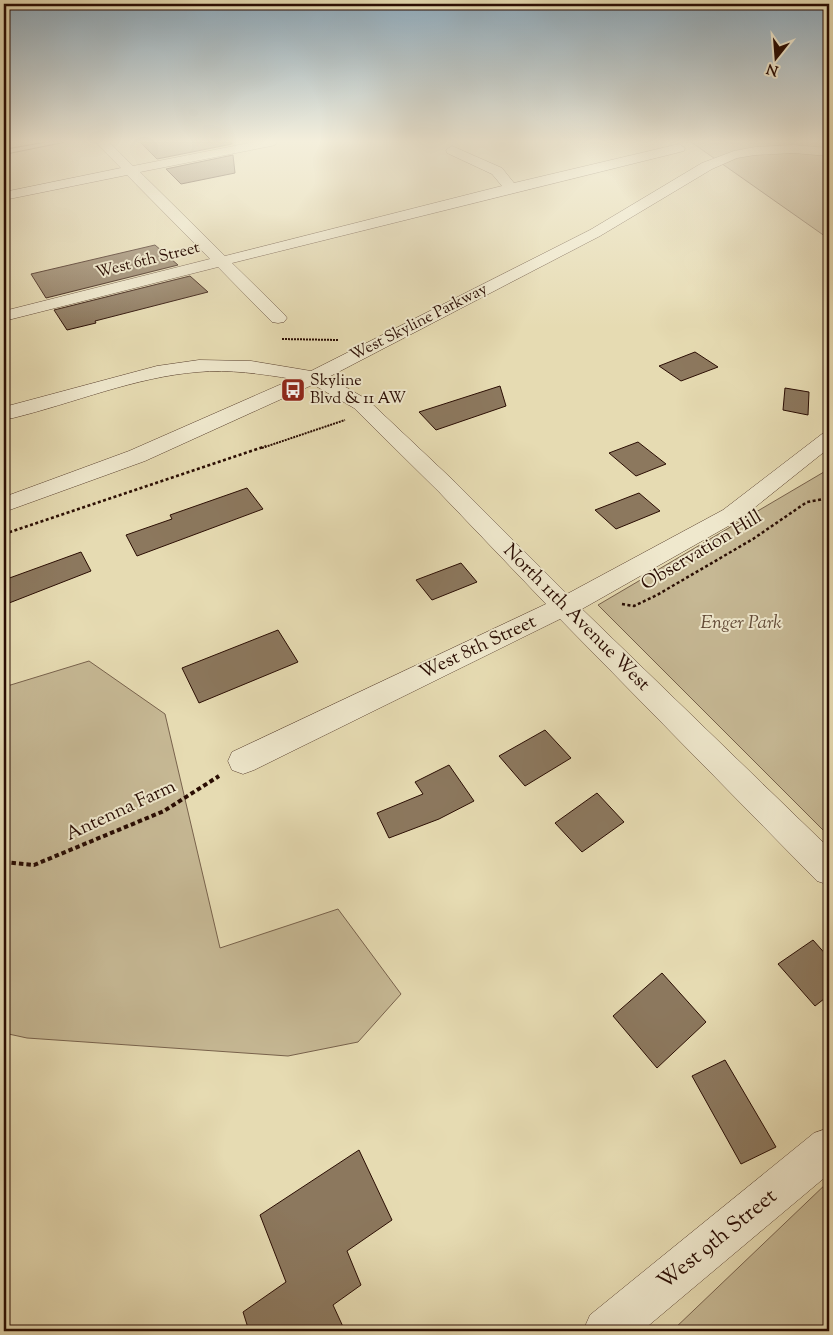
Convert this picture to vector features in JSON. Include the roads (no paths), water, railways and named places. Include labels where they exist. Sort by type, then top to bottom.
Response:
[{"type":"street","points":[[165,204],[278,318]]},
{"type":"street","name":"West 6th Street","points":[[4,316],[446,204]]},
{"type":"street","name":"West Skyline Parkway","points":[[4,505],[137,456],[314,377],[595,233],[643,204]]},
{"type":"street","points":[[4,413],[158,372],[199,366],[251,367],[314,377]]},
{"type":"street","name":"North 11th Avenue West","points":[[314,377],[361,404],[447,487],[574,602],[829,870]]},
{"type":"street","name":"West 8th Street","points":[[243,761],[574,602],[731,515],[829,438]]},
{"type":"street","name":"West 9th Street","points":[[606,1331],[829,1148]]},
{"type":"place","name":"Skyline Blvd & 11 AW","points":[[293,390]]},
{"type":"park label","name":"Enger Park","points":[[741,623]]}]
